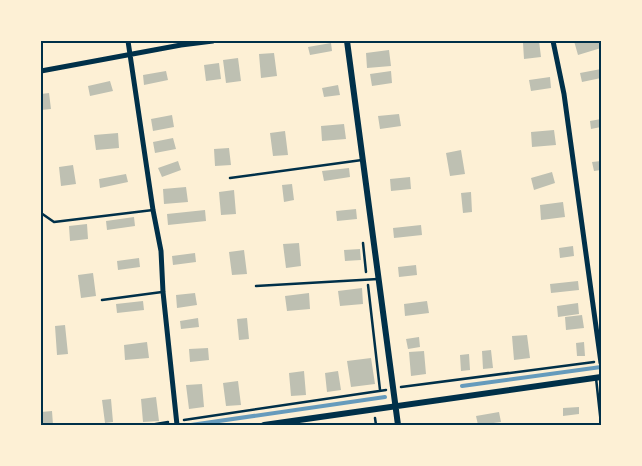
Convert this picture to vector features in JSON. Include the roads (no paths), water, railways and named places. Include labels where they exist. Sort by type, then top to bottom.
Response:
[{"type":"street","points":[[128,41],[152,210],[161,251],[163,292],[177,423]]},
{"type":"street","points":[[41,71],[213,41]]},
{"type":"street","points":[[347,41],[398,425]]},
{"type":"street","points":[[553,41],[564,94],[601,362]]},
{"type":"street","points":[[264,425],[303,422],[396,406],[598,377]]},
{"type":"lane","points":[[230,178],[364,160]]},
{"type":"lane","points":[[41,213],[54,222],[152,210]]},
{"type":"lane","points":[[256,286],[380,279]]},
{"type":"lane","points":[[102,300],[163,292]]},
{"type":"lane","points":[[598,377],[601,424]]},
{"type":"waterway","points":[[462,386],[601,367]]},
{"type":"waterway","points":[[191,425],[385,397]]}]
